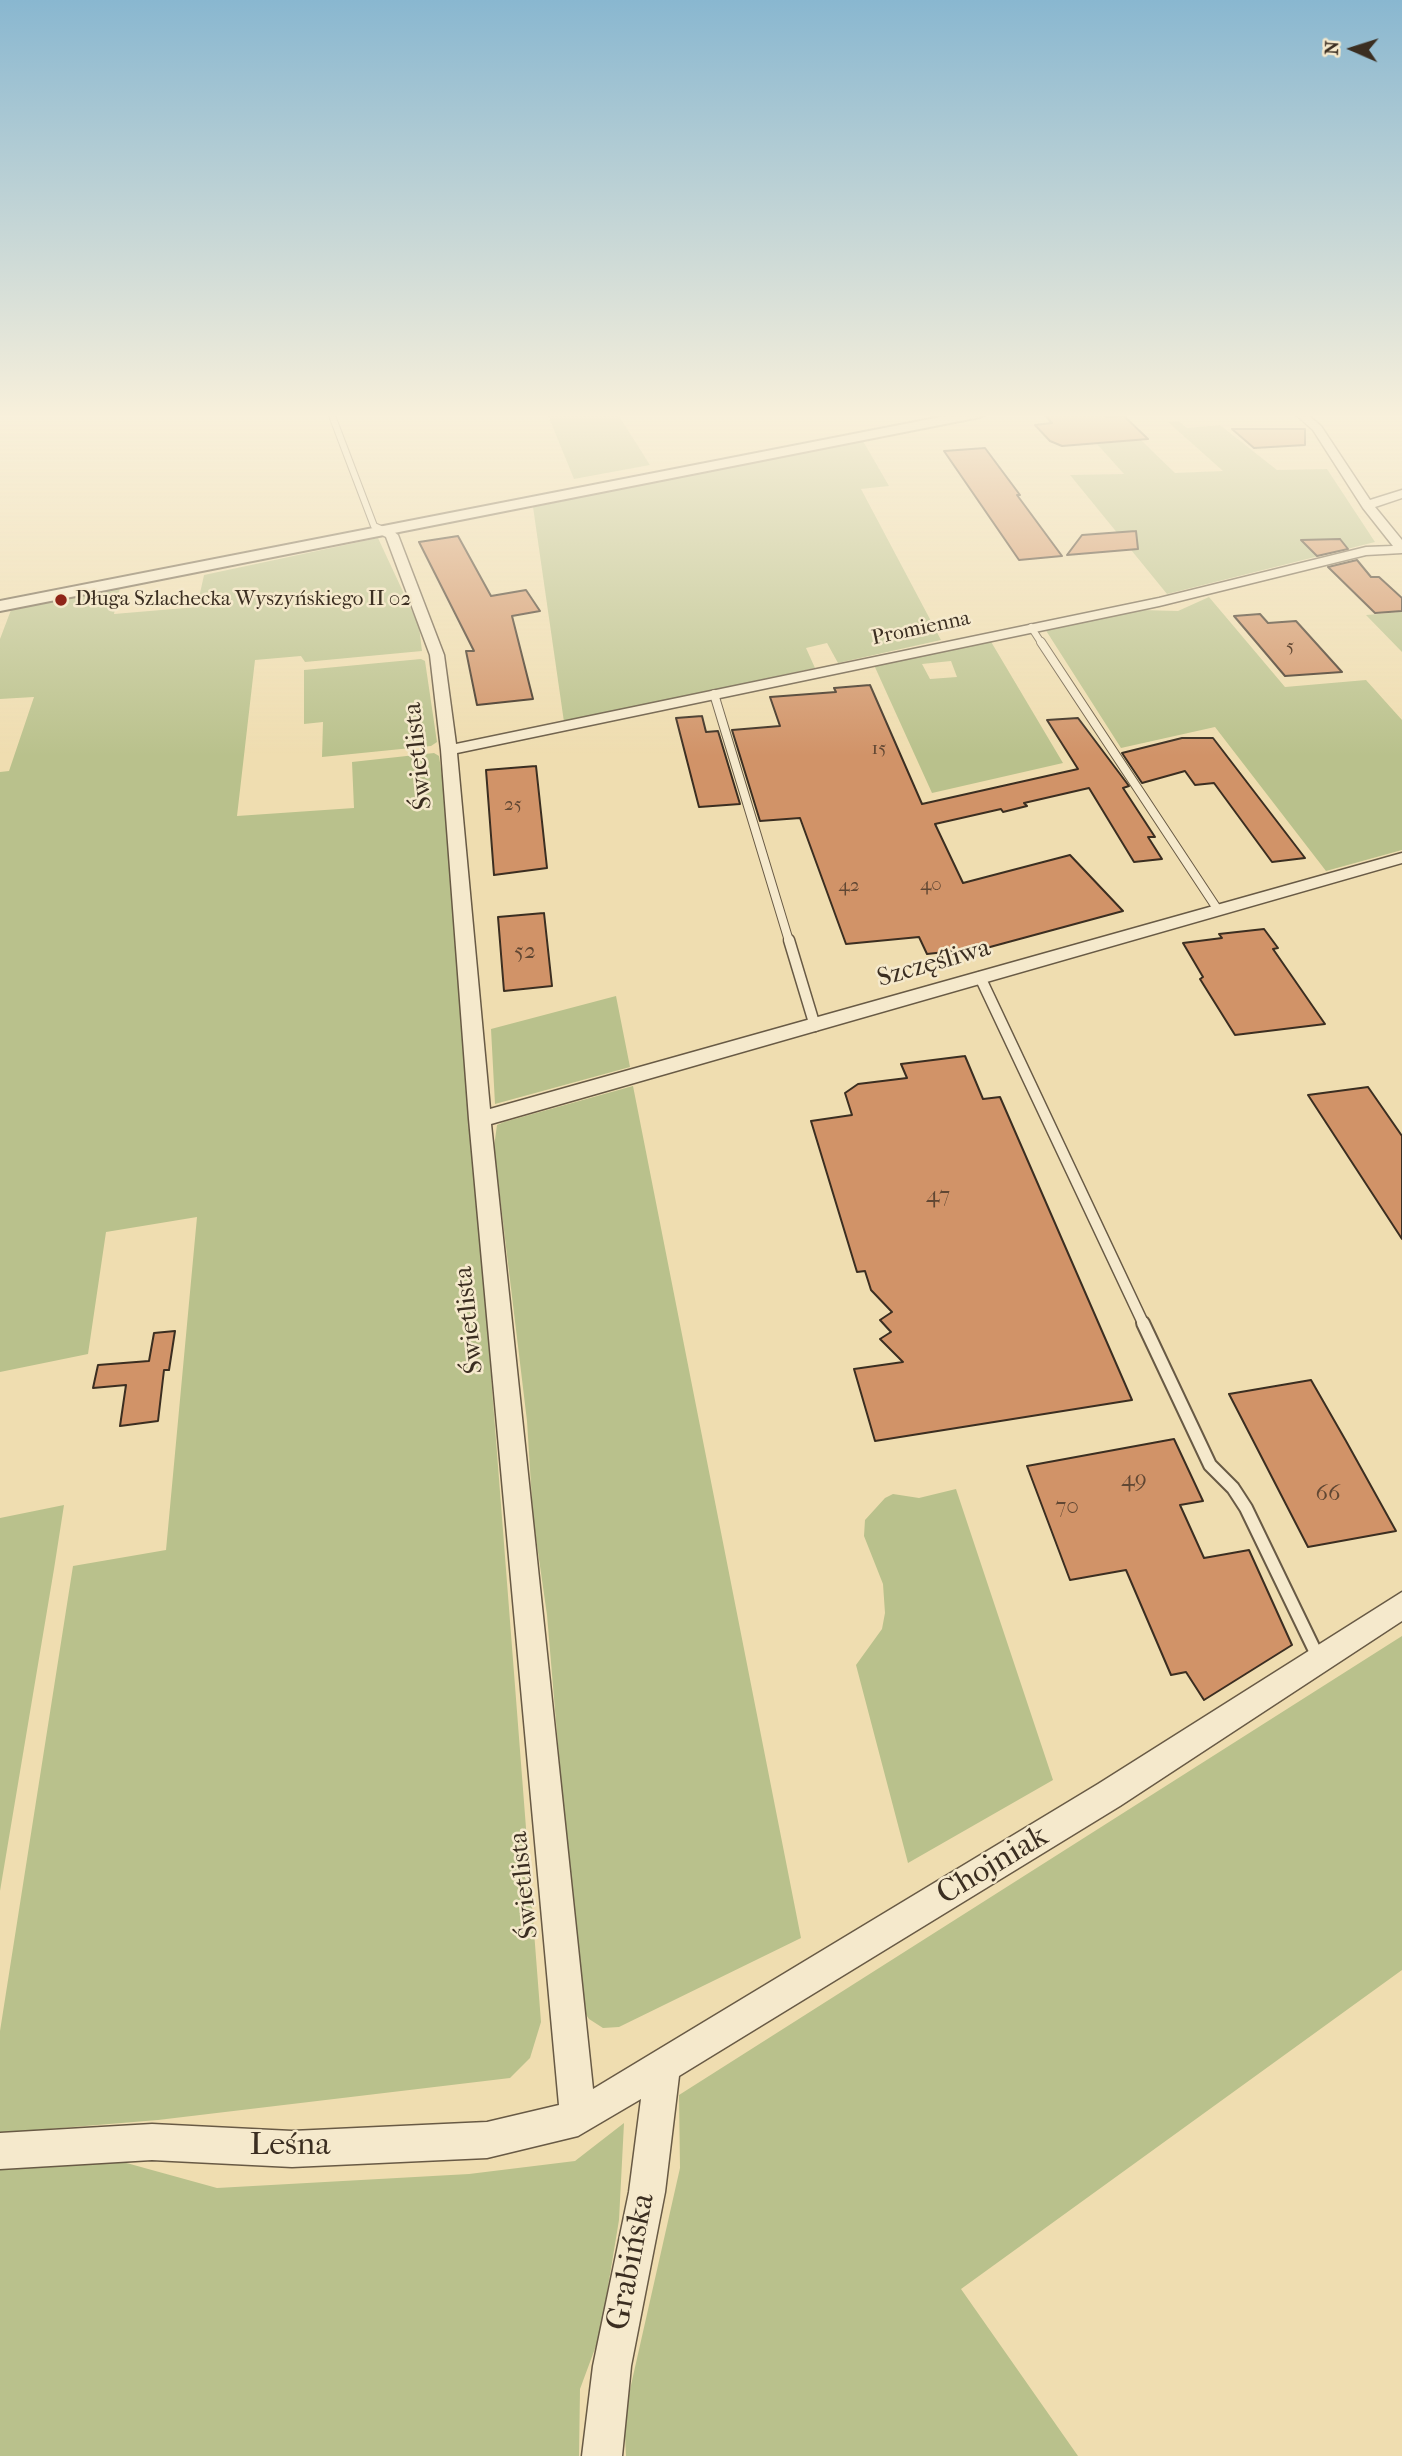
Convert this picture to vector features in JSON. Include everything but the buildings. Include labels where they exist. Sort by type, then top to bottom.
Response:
[{"type":"street","points":[[0,606],[395,528]]},
{"type":"street","points":[[1385,528],[1402,549]]},
{"type":"street","name":"Świetlista","points":[[383,530],[392,535],[436,655],[449,750],[480,1119],[578,2118]]},
{"type":"street","name":"Promienna","points":[[449,750],[1159,602],[1366,551],[1402,549]]},
{"type":"street","name":"Szczęśliwa","points":[[480,1119],[1402,858]]},
{"type":"street","name":"Chojniak","points":[[578,2118],[1109,1795],[1402,1605]]},
{"type":"street","name":"Grabińska","points":[[602,2456],[611,2366],[647,2192],[663,2068]]},
{"type":"street","name":"Leśna","points":[[0,2151],[152,2142],[292,2149],[487,2140],[578,2118]]},
{"type":"lane","points":[[378,528],[383,530]]},
{"type":"lane","points":[[1031,627],[1218,910]]},
{"type":"lane","points":[[714,694],[815,1026]]},
{"type":"lane","points":[[980,977],[1210,1465],[1233,1488],[1245,1508],[1318,1657]]},
{"type":"green space","points":[[536,528],[881,528],[941,640],[838,663],[827,643],[806,648],[815,668],[564,722]]},
{"type":"green space","points":[[1113,528],[1366,528],[1375,542],[1167,594]]},
{"type":"green space","points":[[378,538],[419,626],[422,651],[305,662],[301,656],[255,660],[237,816],[354,808],[352,762],[434,753],[439,756],[446,802],[457,936],[541,2022],[530,2058],[510,2078],[158,2120],[0,2133],[0,2031],[73,1566],[166,1550],[197,1217],[106,1232],[88,1354],[0,1372],[0,772],[9,771],[34,697],[0,699],[0,639],[11,610],[120,588],[114,614],[197,607],[204,575]]},
{"type":"green space","points":[[1209,597],[1285,687],[1366,680],[1402,720],[1402,850],[1326,871],[1215,727],[1121,748],[1045,629],[1141,610],[1178,611]]},
{"type":"green space","points":[[1402,612],[1402,652],[1366,615]]},
{"type":"green space","points":[[990,640],[1063,763],[932,793],[874,665]],"holes":[[[951,661],[957,677],[930,679],[922,664]]]},
{"type":"green space","points":[[421,659],[425,661],[437,742],[431,746],[322,757],[323,722],[304,724],[304,670]]},
{"type":"green space","points":[[616,996],[630,1067],[495,1104],[491,1029]]},
{"type":"green space","points":[[633,1086],[801,1938],[619,2027],[603,2028],[589,2019],[580,2006],[547,1615],[533,1517],[527,1421],[494,1147],[497,1125]]},
{"type":"green space","points":[[956,1489],[1053,1780],[908,1863],[856,1665],[882,1629],[885,1613],[883,1584],[864,1536],[865,1520],[885,1498],[893,1494],[919,1498]]},
{"type":"green space","points":[[64,1505],[54,1569],[0,1891],[0,1518]]},
{"type":"green space","points":[[1402,1636],[1402,1970],[961,2289],[1078,2456],[626,2456],[624,2416],[680,2168],[679,2095]]},
{"type":"green space","points":[[624,2123],[619,2220],[600,2335],[580,2389],[579,2456],[0,2456],[0,2169],[112,2159],[217,2188],[469,2174],[575,2161]]},
{"type":"place","name":"Długa Szlachecka Wyszyńskiego II 02","points":[[61,600]]}]
